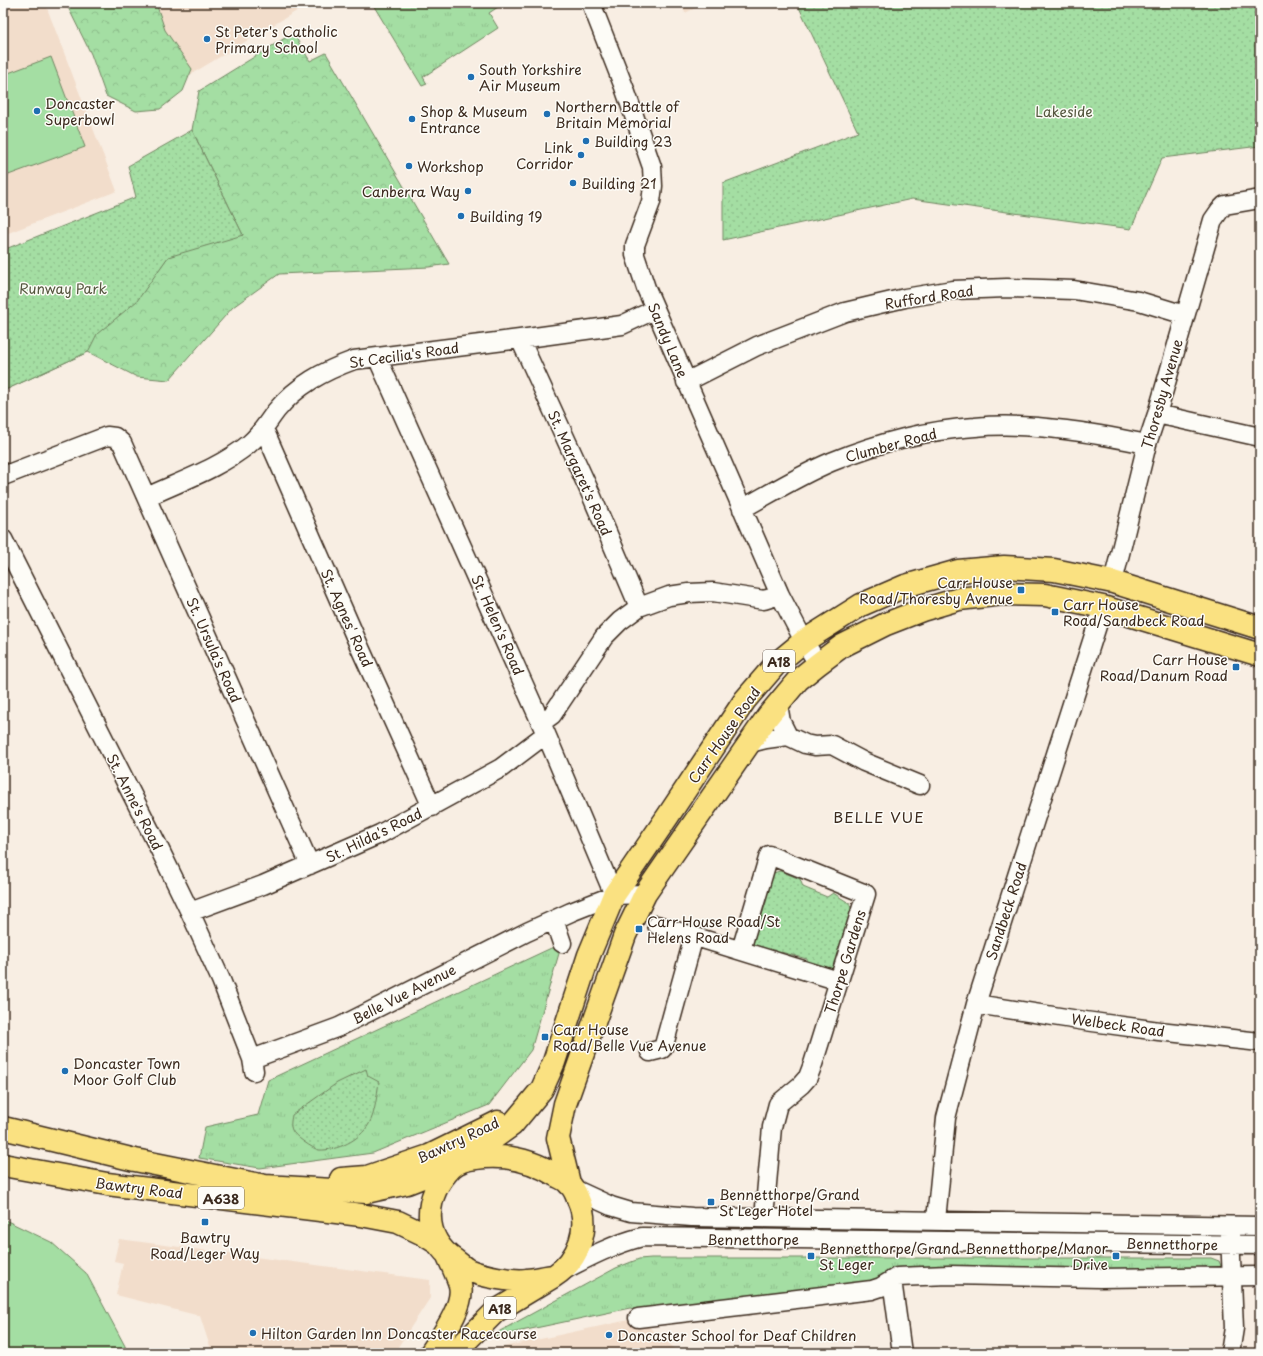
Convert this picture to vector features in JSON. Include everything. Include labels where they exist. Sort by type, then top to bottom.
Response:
[{"type":"highway","name":"Carr House Road","points":[[459,1162],[512,1125],[542,1089],[554,1062],[589,955],[614,895],[746,700],[776,664],[804,641],[861,605],[905,586],[958,571],[1004,567],[1054,570],[1112,582],[1260,628]]},
{"type":"highway","name":"Carr House Road","points":[[572,1186],[558,1138],[565,1104],[625,935],[645,894],[750,743],[778,704],[798,680],[818,664],[842,646],[886,624],[922,610],[959,599],[1003,594],[1045,595],[1103,607],[1260,655]]},
{"type":"highway","name":"Bawtry Road","points":[[265,1186],[367,1177],[429,1156],[505,1119],[530,1104]]},
{"type":"highway","name":"Bawtry Road","points":[[3,1128],[135,1160],[265,1186],[366,1192],[406,1183],[459,1162]]},
{"type":"highway","points":[[431,1353],[460,1302],[460,1286],[431,1228],[430,1212],[436,1188],[442,1177],[459,1162],[492,1156],[520,1159],[546,1169],[572,1186],[583,1208],[584,1227],[580,1246],[559,1273],[526,1280],[495,1277],[468,1269],[442,1249]]},
{"type":"highway","name":"Bawtry Road","points":[[3,1165],[107,1184],[361,1215],[398,1222],[421,1232],[442,1249]]},
{"type":"highway","name":"A18","points":[[456,1353],[458,1348],[496,1311],[559,1273]]},
{"type":"street","name":"Sandy Lane","points":[[591,3],[624,87],[652,167],[653,186],[651,202],[635,245],[635,255],[654,310],[780,594],[804,641],[818,664]]},
{"type":"street","name":"Thoresby Avenue","points":[[1112,582],[1147,444],[1213,220],[1225,205],[1260,198]]},
{"type":"street","name":"Rufford Road","points":[[686,382],[757,346],[845,312],[905,298],[953,290],[1007,288],[1074,290],[1140,300],[1185,315]]},
{"type":"street","name":"St Cecilia's Road","points":[[147,497],[211,468],[232,456],[264,429],[292,394],[313,378],[334,367],[354,360],[622,325],[654,310]]},
{"type":"street","name":"St. Margaret's Road","points":[[520,339],[590,492],[639,608]]},
{"type":"street","name":"St. Helen's Road","points":[[377,357],[544,729],[614,895]]},
{"type":"street","points":[[1157,414],[1260,437]]},
{"type":"street","name":"Clumber Road","points":[[742,509],[831,462],[880,445],[928,433],[975,427],[1015,426],[1066,430],[1147,444]]},
{"type":"street","name":"St. Agnes' Road","points":[[264,429],[432,807]]},
{"type":"street","name":"St. Ursula's Road","points":[[3,476],[107,436],[115,437],[122,443],[310,865]]},
{"type":"street","name":"St. Anne's Road","points":[[3,538],[190,912],[221,980],[253,1065]]},
{"type":"street","name":"St. Hilda's Road","points":[[190,912],[310,865],[380,834],[501,768],[544,729],[604,637],[620,621],[639,608],[669,596],[690,593],[712,592],[764,600],[780,594]]},
{"type":"street","name":"Sandbeck Road","points":[[936,1220],[946,1118],[976,1004],[1103,607]]},
{"type":"street","points":[[778,704],[781,722],[788,736]]},
{"type":"street","points":[[750,743],[788,736],[805,744],[815,746],[832,745],[864,762],[920,785]]},
{"type":"street","name":"Thorpe Gardens","points":[[741,950],[769,855],[866,894],[821,1040],[808,1077],[778,1104],[772,1127],[764,1218]]},
{"type":"street","points":[[614,895],[645,894]]},
{"type":"street","name":"Belle Vue Avenue","points":[[253,1065],[339,1027],[554,920],[614,895]]},
{"type":"street","points":[[554,920],[562,943]]},
{"type":"street","points":[[657,925],[839,981]]},
{"type":"street","points":[[650,1052],[662,1049],[664,1045],[694,936]]},
{"type":"street","name":"Welbeck Road","points":[[976,1004],[1159,1031],[1260,1042]]},
{"type":"street","name":"Bennetthorpe","points":[[572,1186],[611,1206],[631,1212],[692,1217],[1260,1226]]},
{"type":"street","points":[[1230,1226],[1234,1328],[1230,1353]]},
{"type":"street","name":"Bennetthorpe","points":[[559,1273],[608,1248],[642,1237],[1260,1245]]},
{"type":"street","points":[[638,1318],[872,1290],[881,1287],[897,1277],[949,1275],[1100,1278],[1260,1276]]},
{"type":"street","points":[[892,1280],[902,1353]]},
{"type":"shaded area","points":[[3,3],[45,3],[117,191],[3,235]]},
{"type":"shaded area","name":"St Peter's Catholic Primary School","points":[[144,3],[310,3],[188,76]]},
{"type":"shaded area","points":[[681,3],[706,3],[685,13]]},
{"type":"shaded area","points":[[119,1239],[430,1280],[430,1298],[394,1353],[212,1353],[200,1316],[116,1295],[123,1263],[114,1261]]},
{"type":"shaded area","name":"Doncaster School for Deaf Children","points":[[638,1318],[680,1353],[479,1353],[480,1352]]},
{"type":"green space","points":[[66,3],[156,3],[165,30],[192,69],[183,91],[160,109],[136,111],[106,96],[91,54]]},
{"type":"green space","points":[[372,3],[504,3],[489,13],[498,28],[423,77],[427,84],[422,86]]},
{"type":"green space","name":"Lakeside","points":[[797,3],[1260,3],[1260,146],[1162,158],[1131,229],[912,199],[723,240],[723,183],[858,132]]},
{"type":"green space","points":[[293,33],[310,61],[326,53],[449,264],[429,267],[279,274],[233,307],[169,380],[137,377],[88,352],[3,391],[3,379],[145,288],[168,257],[216,238],[243,235],[192,130],[199,91]]},
{"type":"green space","name":"Doncaster Superbowl","points":[[51,57],[85,147],[3,177],[3,75]]},
{"type":"green space","name":"Runway Park","points":[[192,130],[243,235],[168,257],[137,301],[97,334],[88,352],[3,391],[3,250],[136,197],[128,166]]},
{"type":"green space","points":[[780,871],[800,879],[803,887],[827,897],[833,893],[849,903],[856,919],[839,966],[828,972],[808,966],[807,959],[781,952],[776,958],[752,950],[752,927],[759,924],[767,899],[763,893],[769,874]]},
{"type":"green space","points":[[562,943],[531,1050],[489,1105],[373,1153],[260,1168],[199,1158],[205,1127],[258,1115],[268,1080]]},
{"type":"green space","points":[[366,1069],[368,1076],[379,1082],[373,1115],[369,1124],[360,1135],[354,1140],[333,1149],[319,1150],[304,1142],[293,1133],[291,1128],[292,1115],[337,1083]]},
{"type":"green space","points":[[3,1219],[51,1242],[86,1273],[125,1346],[126,1353],[3,1353]]},
{"type":"green space","points":[[1211,1258],[1219,1261],[1223,1271],[878,1283],[647,1312],[630,1308],[493,1337],[500,1331],[616,1268],[639,1259]]},
{"type":"place","name":"St Peter's Catholic Primary School","points":[[207,39]]},
{"type":"place","name":"South Yorkshire Air Museum","points":[[471,77]]},
{"type":"place","name":"Doncaster Superbowl","points":[[37,111]]},
{"type":"place","name":"Northern Battle of Britain Memorial","points":[[547,114]]},
{"type":"place","name":"Shop & Museum Entrance","points":[[412,119]]},
{"type":"place","name":"Building 23","points":[[586,141]]},
{"type":"place","name":"Link Corridor","points":[[581,155]]},
{"type":"place","name":"Workshop","points":[[409,166]]},
{"type":"place","name":"Building 21","points":[[573,183]]},
{"type":"place","name":"Canberra Way","points":[[468,191]]},
{"type":"place","name":"Building 19","points":[[461,216]]},
{"type":"place","name":"Carr House Road/Thoresby Avenue","points":[[1021,590]]},
{"type":"place","name":"Carr House Road/Sandbeck Road","points":[[1055,612]]},
{"type":"place","name":"Carr House Road/Danum Road","points":[[1236,667]]},
{"type":"place","name":"Carr House Road/St Helens Road","points":[[639,929]]},
{"type":"place","name":"Carr House Road/Belle Vue Avenue","points":[[545,1037]]},
{"type":"place","name":"Doncaster Town Moor Golf Club","points":[[65,1071]]},
{"type":"place","name":"Bennetthorpe/Grand St Leger Hotel","points":[[711,1202]]},
{"type":"place","name":"Bawtry Road/Leger Way","points":[[205,1222]]},
{"type":"place","name":"Bennetthorpe/Grand St Leger","points":[[811,1256]]},
{"type":"place","name":"Bennetthorpe/Manor Drive","points":[[1116,1256]]},
{"type":"place","name":"Hilton Garden Inn Doncaster Racecourse","points":[[253,1333]]},
{"type":"place","name":"Doncaster School for Deaf Children","points":[[609,1335]]},
{"type":"district","name":"BELLE VUE","points":[[879,816]]}]
